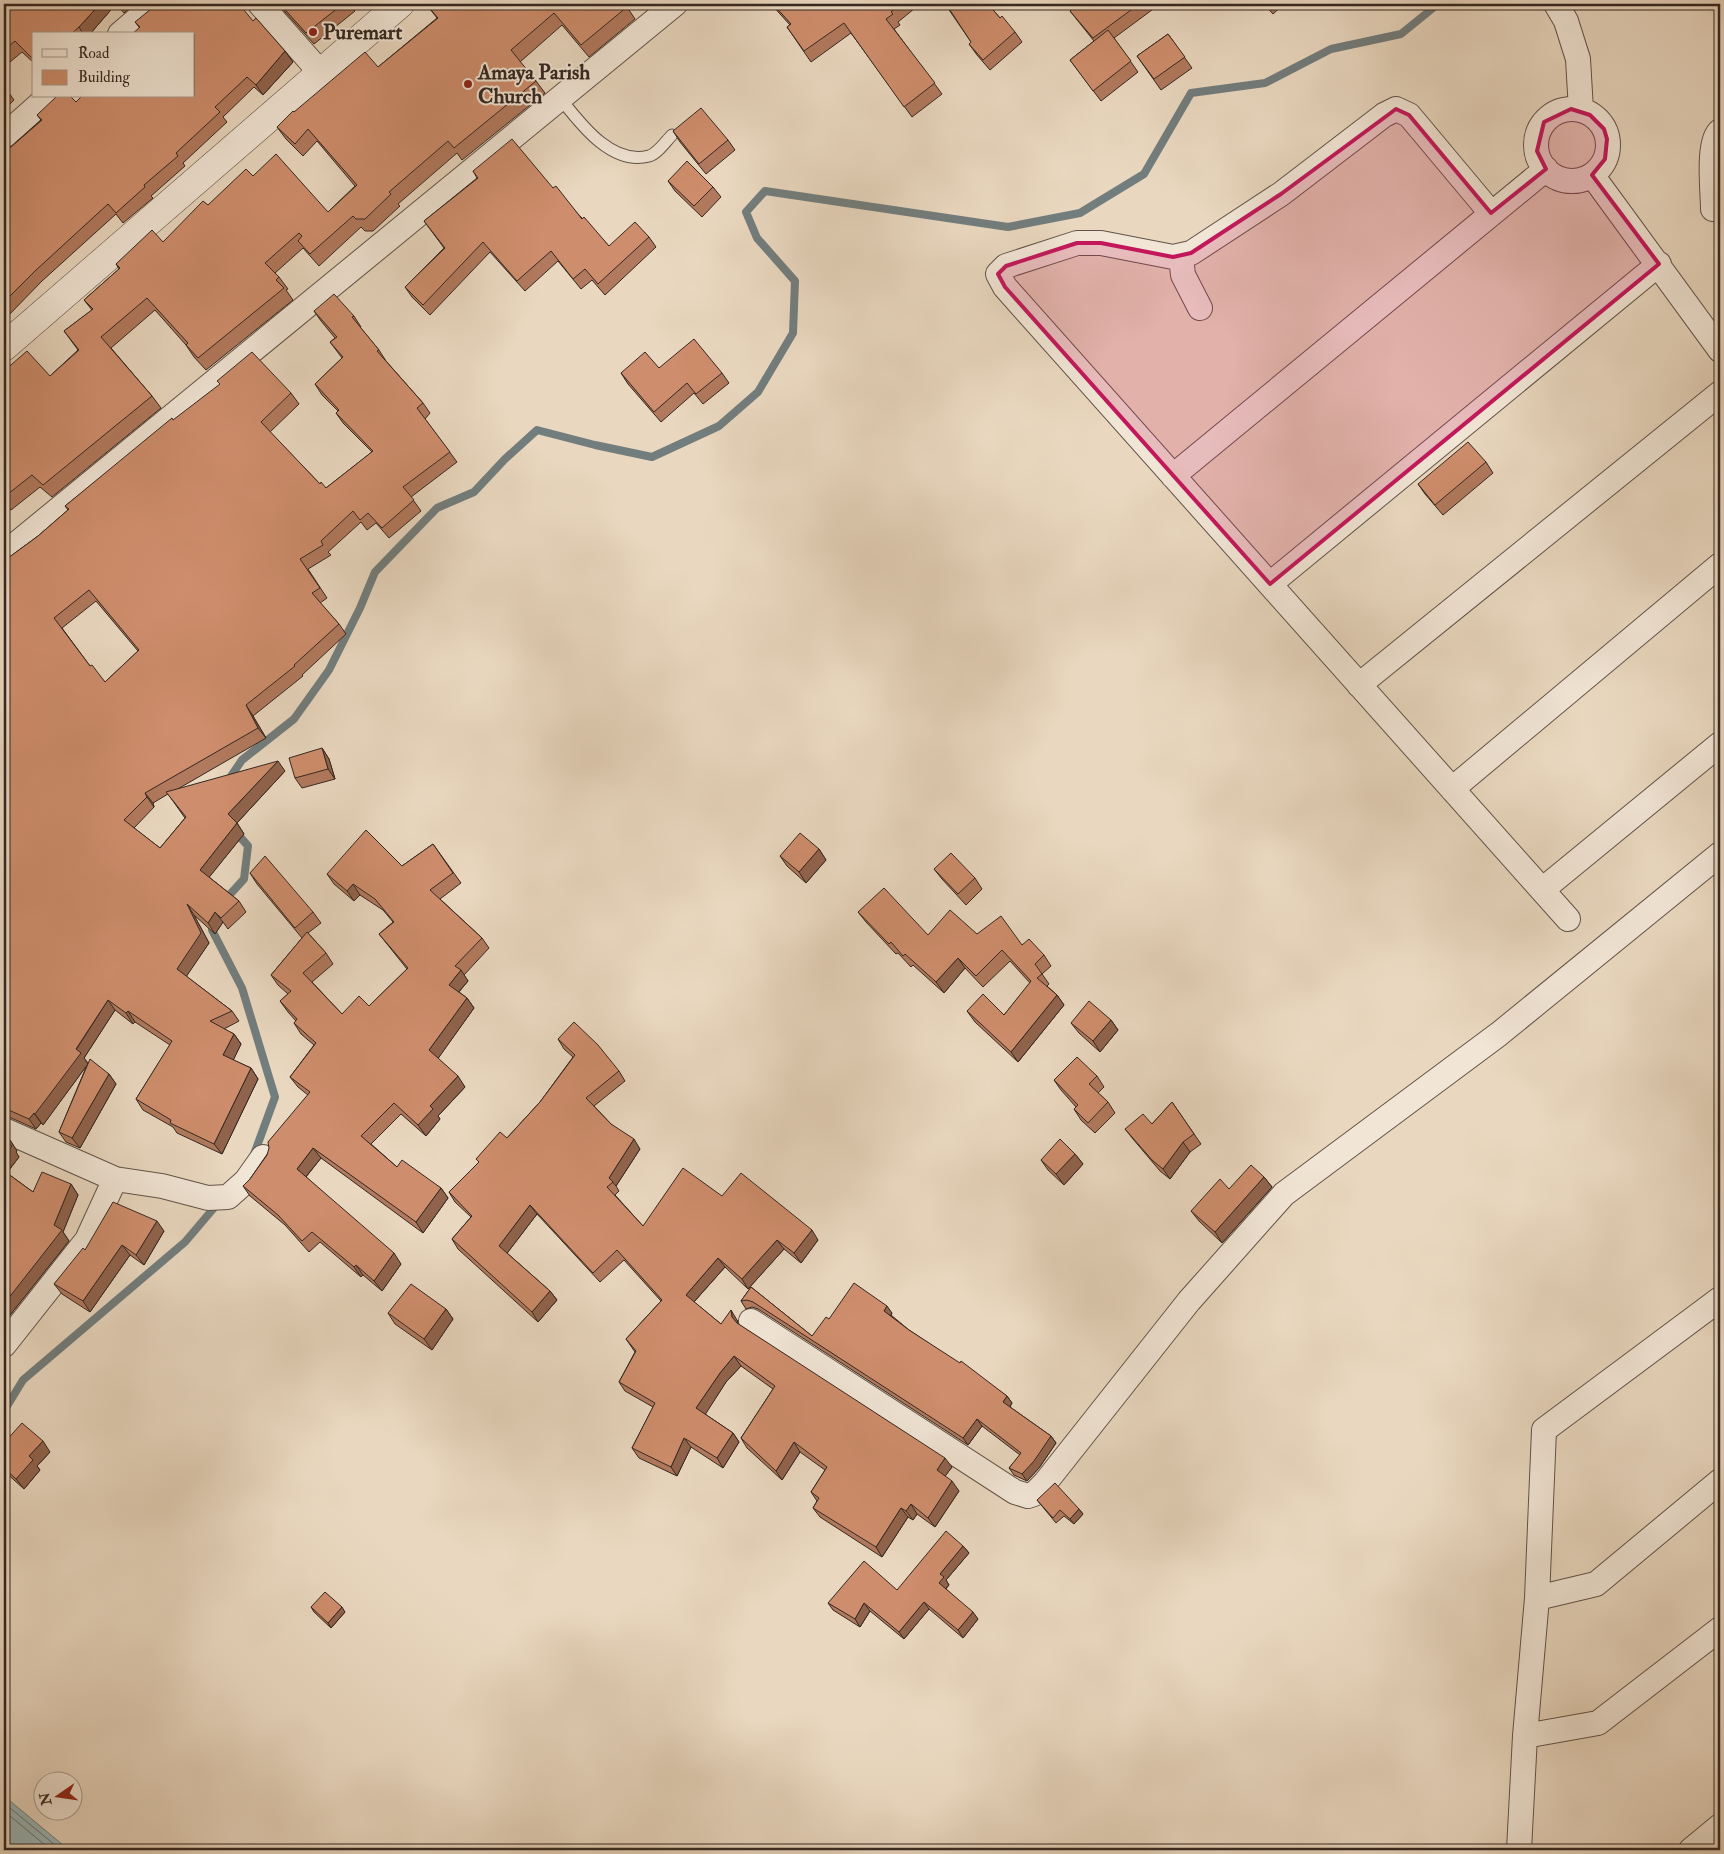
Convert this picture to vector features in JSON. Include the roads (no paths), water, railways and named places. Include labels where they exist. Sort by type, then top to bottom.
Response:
[{"type":"street","points":[[122,32],[155,4]]},
{"type":"street","points":[[260,4],[320,72]]},
{"type":"street","points":[[4,347],[400,4]]},
{"type":"street","points":[[4,554],[675,4]]},
{"type":"street","points":[[1556,4],[1566,21],[1578,59],[1581,110]]},
{"type":"street","points":[[4,136],[47,98]]},
{"type":"street","points":[[1491,213],[1409,115],[1396,109],[1384,115],[1282,194],[1191,253],[1172,257],[1101,243],[1077,243],[1006,266],[998,274],[1004,287],[1568,919]]},
{"type":"street","points":[[1571,109],[1581,110],[1598,121],[1604,129],[1608,150],[1600,168],[1592,175],[1573,181],[1563,180],[1546,170],[1540,161],[1537,151],[1538,136],[1544,122],[1552,115],[1571,109]]},
{"type":"street","points":[[1717,214],[1712,148],[1717,133],[1720,131]]},
{"type":"street","points":[[1172,476],[1491,213],[1546,170]]},
{"type":"street","points":[[1592,175],[1659,264],[1720,350]]},
{"type":"street","points":[[1180,256],[1183,275],[1200,308]]},
{"type":"street","points":[[1270,584],[1659,264]]},
{"type":"street","points":[[1359,685],[1720,393]]},
{"type":"street","points":[[1452,789],[1720,565]]},
{"type":"street","points":[[1542,890],[1720,744]]},
{"type":"street","points":[[751,1320],[1015,1492],[1024,1496],[1034,1494],[1064,1460],[1189,1302],[1284,1194],[1499,1034],[1718,857]]},
{"type":"street","points":[[4,1130],[115,1179],[162,1186],[218,1198],[246,1181],[263,1158]]},
{"type":"street","points":[[4,1345],[87,1240],[115,1179]]},
{"type":"street","points":[[1519,1850],[1537,1598],[1544,1430],[1720,1299]]},
{"type":"street","points":[[1537,1598],[1596,1584],[1720,1481]]},
{"type":"street","points":[[1526,1736],[1598,1723],[1720,1628]]},
{"type":"street","points":[[1691,1850],[1720,1826]]},
{"type":"lane","points":[[560,98],[588,133],[614,151],[630,158],[651,156],[672,135]]},
{"type":"water","points":[[4,1796],[32,1819],[32,1822],[35,1822],[69,1850],[4,1850]]},
{"type":"waterway","points":[[227,782],[242,760],[294,719],[329,670],[360,608],[375,572],[437,508],[474,492],[505,459],[537,430],[652,457],[719,426],[758,392],[793,333],[795,281],[757,238],[746,212],[765,191],[1008,227],[1080,213],[1144,174],[1191,93],[1265,83],[1331,49],[1401,34],[1438,4]]},
{"type":"waterway","points":[[224,901],[244,879],[248,846],[234,830]]},
{"type":"waterway","points":[[214,922],[212,930],[242,988],[275,1097],[253,1157]]},
{"type":"waterway","points":[[4,1411],[23,1380],[185,1242],[219,1202]]},
{"type":"place","name":"Puremart","points":[[313,32]]},
{"type":"place","name":"Amaya Parish Church","points":[[468,84]]}]
